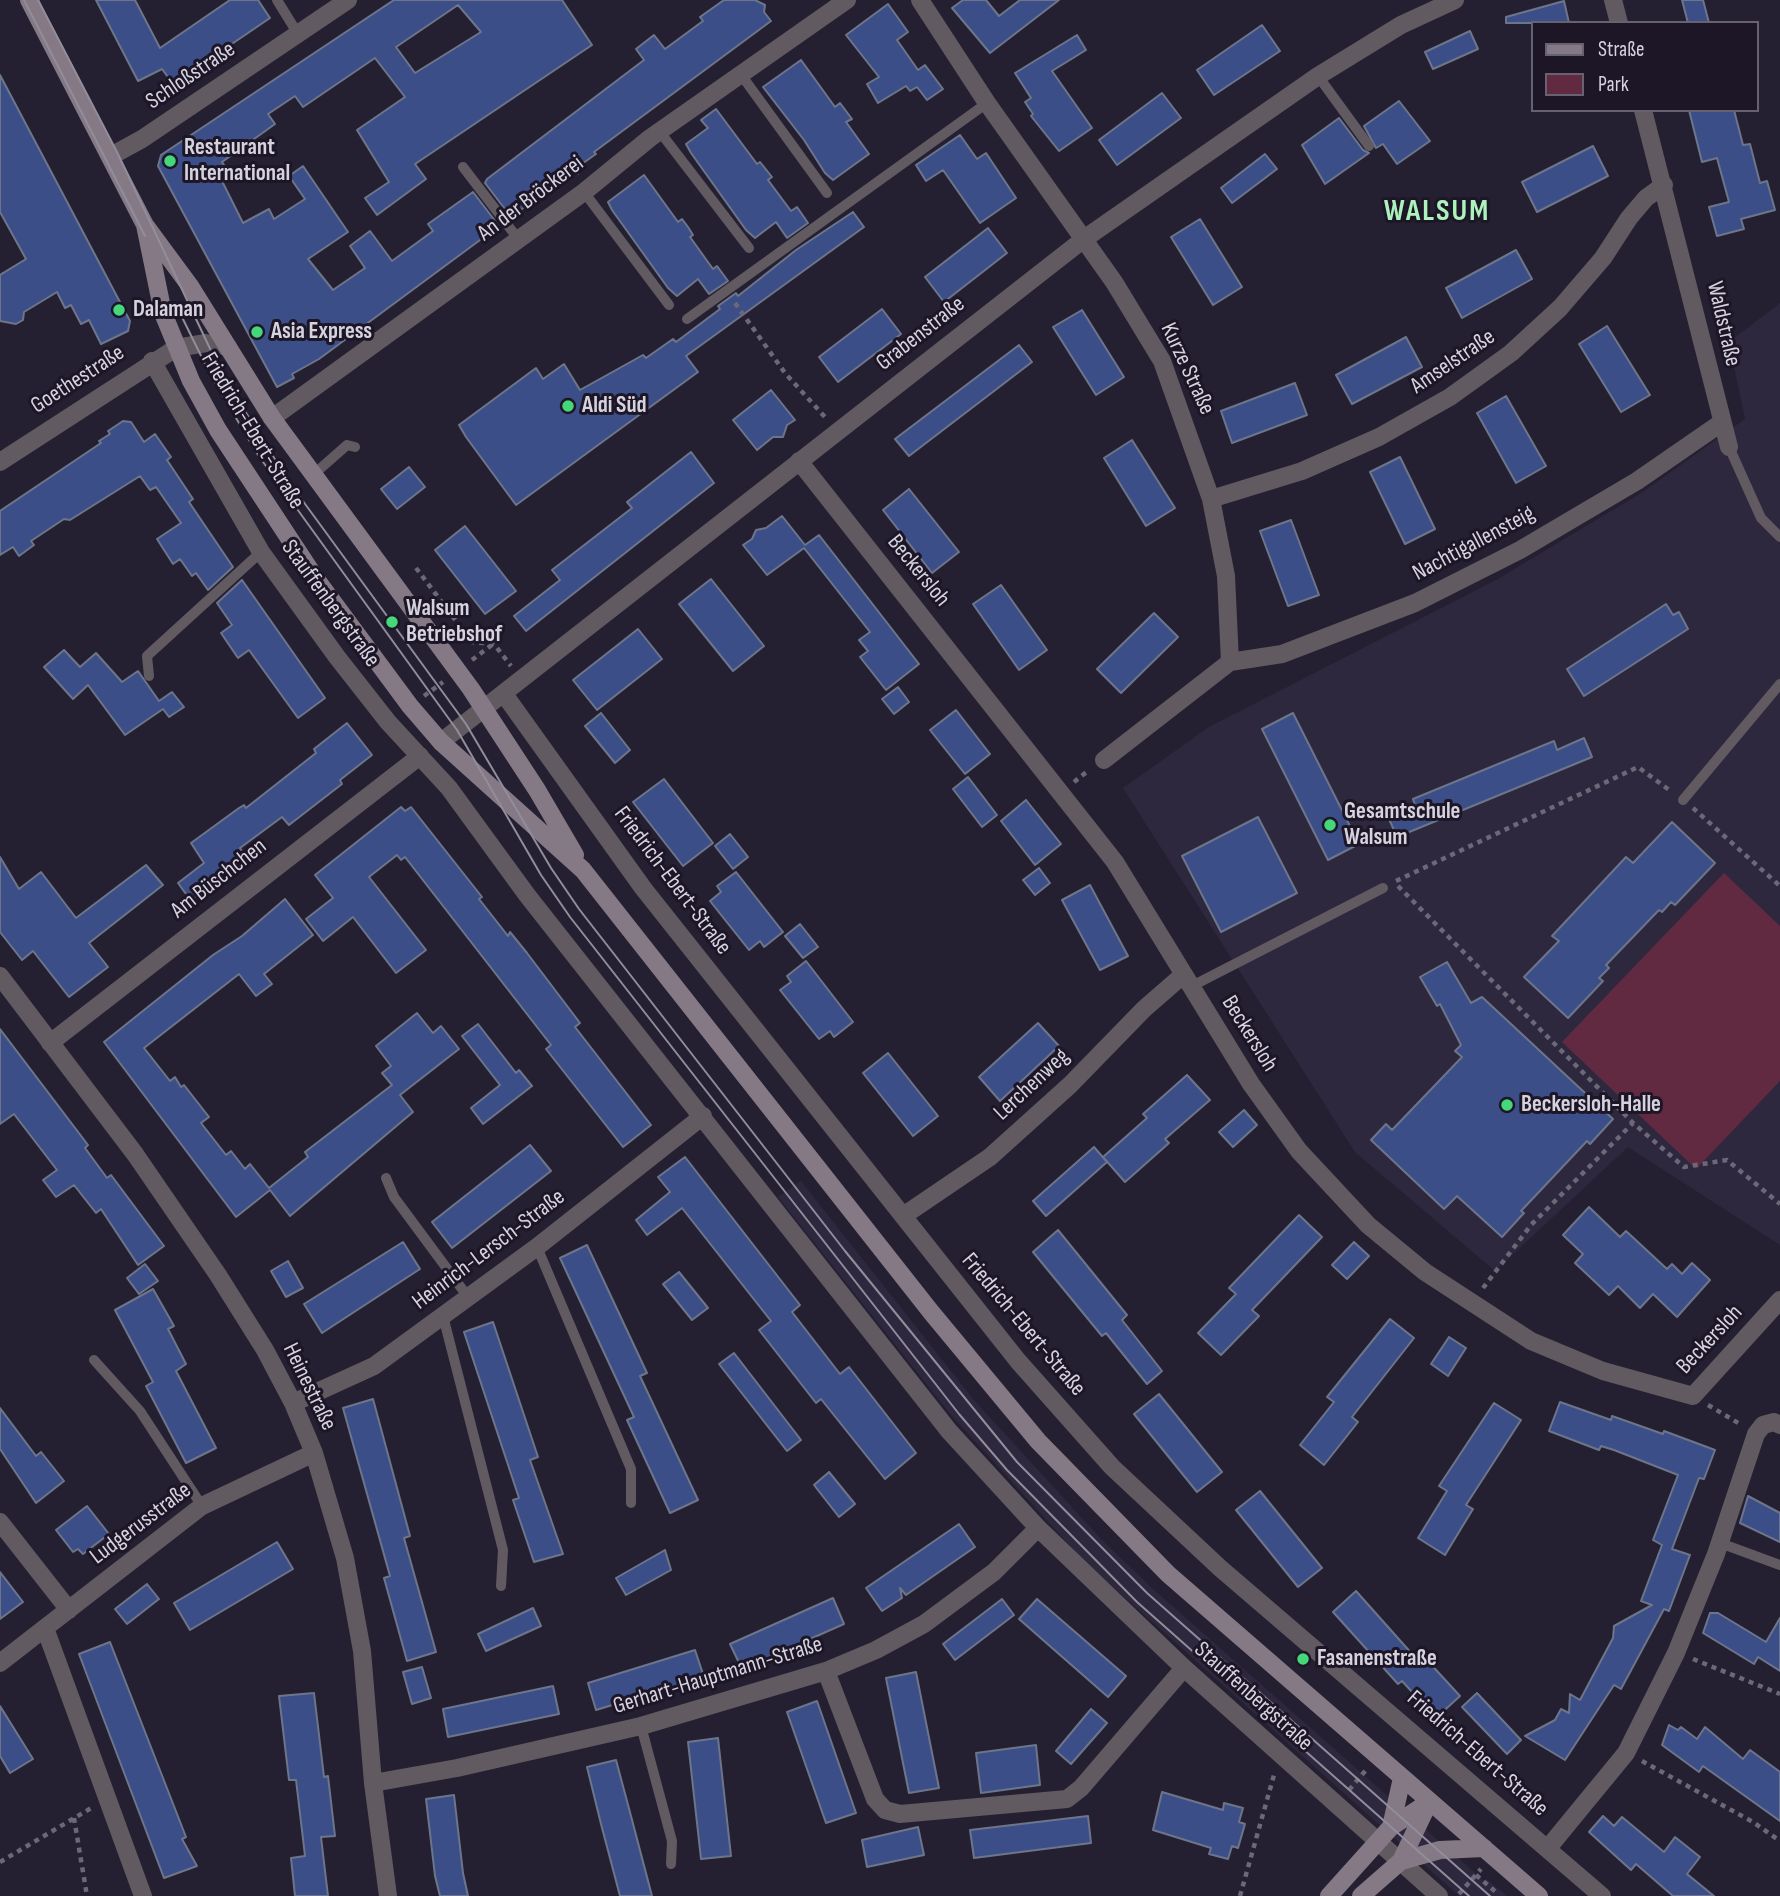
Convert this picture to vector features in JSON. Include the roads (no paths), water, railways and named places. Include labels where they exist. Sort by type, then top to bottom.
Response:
[{"type":"main road","points":[[29,0],[145,225]]},
{"type":"main road","name":"Friedrich-Ebert-Straße","points":[[145,225],[190,286],[272,418],[485,709],[583,870],[931,1312],[1038,1441],[1168,1574],[1539,1896]]},
{"type":"main road","name":"Friedrich-Ebert-Straße","points":[[145,225],[163,313],[176,348],[218,430],[316,579],[367,650],[441,742],[583,870]]},
{"type":"main road","points":[[1391,1827],[1402,1777]]},
{"type":"main road","points":[[1329,1896],[1391,1827],[1429,1802]]},
{"type":"main road","points":[[1360,1896],[1401,1861],[1429,1802]]},
{"type":"main road","points":[[1401,1861],[1440,1850],[1484,1848]]},
{"type":"street","name":"Schloßstraße","points":[[111,156],[142,139],[348,0]]},
{"type":"street","name":"An der Bröckerei","points":[[272,418],[519,240],[660,132],[847,0]]},
{"type":"street","name":"Kurze Straße","points":[[920,0],[987,103],[1084,239],[1162,361],[1211,499],[1226,576],[1230,662]]},
{"type":"street","name":"Grabenstraße","points":[[441,742],[1084,239],[1318,76],[1401,25],[1455,0]]},
{"type":"street","points":[[1613,0],[1618,21]]},
{"type":"street","name":"Waldstraße","points":[[1644,112],[1729,447]]},
{"type":"street","name":"Amselstraße","points":[[1211,499],[1302,471],[1378,437],[1450,397],[1511,353],[1560,308],[1603,257],[1629,218],[1646,198],[1664,185]]},
{"type":"street","name":"Goethestraße","points":[[0,462],[152,361],[176,348],[206,343],[228,347]]},
{"type":"street","name":"Stauffenbergstraße","points":[[152,361],[261,552],[337,657],[449,788],[527,895],[949,1431],[1038,1528],[1184,1668],[1439,1896]]},
{"type":"street","name":"Nachtigallensteig","points":[[1230,662],[1282,654],[1415,603],[1532,543],[1637,481],[1721,423]]},
{"type":"street","name":"Beckersloh","points":[[799,461],[1062,790],[1115,862],[1251,1084],[1299,1151],[1368,1225],[1425,1272],[1471,1304],[1543,1346],[1603,1371],[1693,1396],[1780,1300]]},
{"type":"street","points":[[1104,760],[1230,662]]},
{"type":"street","name":"Friedrich-Ebert-Straße","points":[[504,694],[643,888],[1018,1360],[1112,1467],[1220,1568],[1602,1896]]},
{"type":"street","name":"Am Büschchen","points":[[50,1043],[420,756]]},
{"type":"street","name":"Heinestraße","points":[[0,976],[135,1154],[218,1275],[265,1350],[293,1403],[314,1453],[345,1559],[362,1651],[373,1783],[388,1896]]},
{"type":"street","name":"Lerchenweg","points":[[904,1216],[990,1157],[1186,981]]},
{"type":"street","name":"Heinrich-Lersch-Straße","points":[[293,1403],[374,1366],[537,1247],[703,1116]]},
{"type":"street","points":[[1548,1848],[1626,1753],[1676,1653],[1720,1543],[1756,1434],[1763,1425],[1780,1424]]},
{"type":"street","name":"Ludgerusstraße","points":[[0,1663],[202,1506],[314,1453]]},
{"type":"street","points":[[0,1522],[69,1610]]},
{"type":"street","name":"Gerhart-Hauptmann-Straße","points":[[373,1783],[457,1768],[641,1726],[826,1671],[876,1650],[924,1624],[995,1572],[1038,1528]]},
{"type":"street","points":[[45,1628],[143,1896]]},
{"type":"street","points":[[826,1671],[875,1799],[884,1810],[900,1814],[1067,1799],[1081,1788],[1184,1668]]},
{"type":"lane","points":[[277,0],[298,34]]},
{"type":"lane","points":[[742,76],[827,193]]},
{"type":"lane","points":[[1318,76],[1369,146]]},
{"type":"lane","points":[[687,319],[987,103]]},
{"type":"lane","points":[[660,132],[749,248]]},
{"type":"lane","points":[[463,167],[519,240]]},
{"type":"lane","points":[[584,192],[669,305]]},
{"type":"lane","points":[[313,475],[347,445],[355,447]]},
{"type":"lane","name":"Waldstraße","points":[[1729,447],[1761,518],[1780,537]]},
{"type":"lane","points":[[149,676],[147,656],[261,552]]},
{"type":"lane","points":[[1683,800],[1780,684]]},
{"type":"lane","points":[[1186,981],[1383,888]]},
{"type":"lane","points":[[386,1178],[394,1197],[468,1297]]},
{"type":"lane","points":[[537,1247],[631,1469],[631,1503]]},
{"type":"lane","points":[[443,1316],[503,1550],[501,1586]]},
{"type":"lane","points":[[94,1360],[140,1411],[202,1506]]},
{"type":"lane","points":[[1720,1543],[1780,1565]]},
{"type":"lane","points":[[641,1726],[671,1841],[671,1864]]},
{"type":"tram line","points":[[24,0],[145,236]]},
{"type":"tram line","points":[[38,0],[117,152],[222,374],[289,482],[466,724],[551,868],[579,909],[845,1251],[1017,1462],[1147,1593],[1490,1896]]},
{"type":"tram line","points":[[175,303],[211,376],[258,455],[457,730],[541,875],[570,917],[959,1414],[1007,1470],[1137,1602],[1469,1896]]},
{"type":"place","name":"Restaurant International","points":[[170,161]]},
{"type":"place","name":"Dalaman","points":[[119,310]]},
{"type":"place","name":"Asia Express","points":[[257,332]]},
{"type":"place","name":"Aldi Süd","points":[[568,406]]},
{"type":"place","name":"Walsum Betriebshof","points":[[392,622]]},
{"type":"place","name":"Gesamtschule Walsum","points":[[1330,825]]},
{"type":"place","name":"Beckersloh-Halle","points":[[1507,1105]]},
{"type":"place","name":"Fasanenstraße","points":[[1303,1659]]},
{"type":"district","name":"WALSUM","points":[[1437,212]]}]
